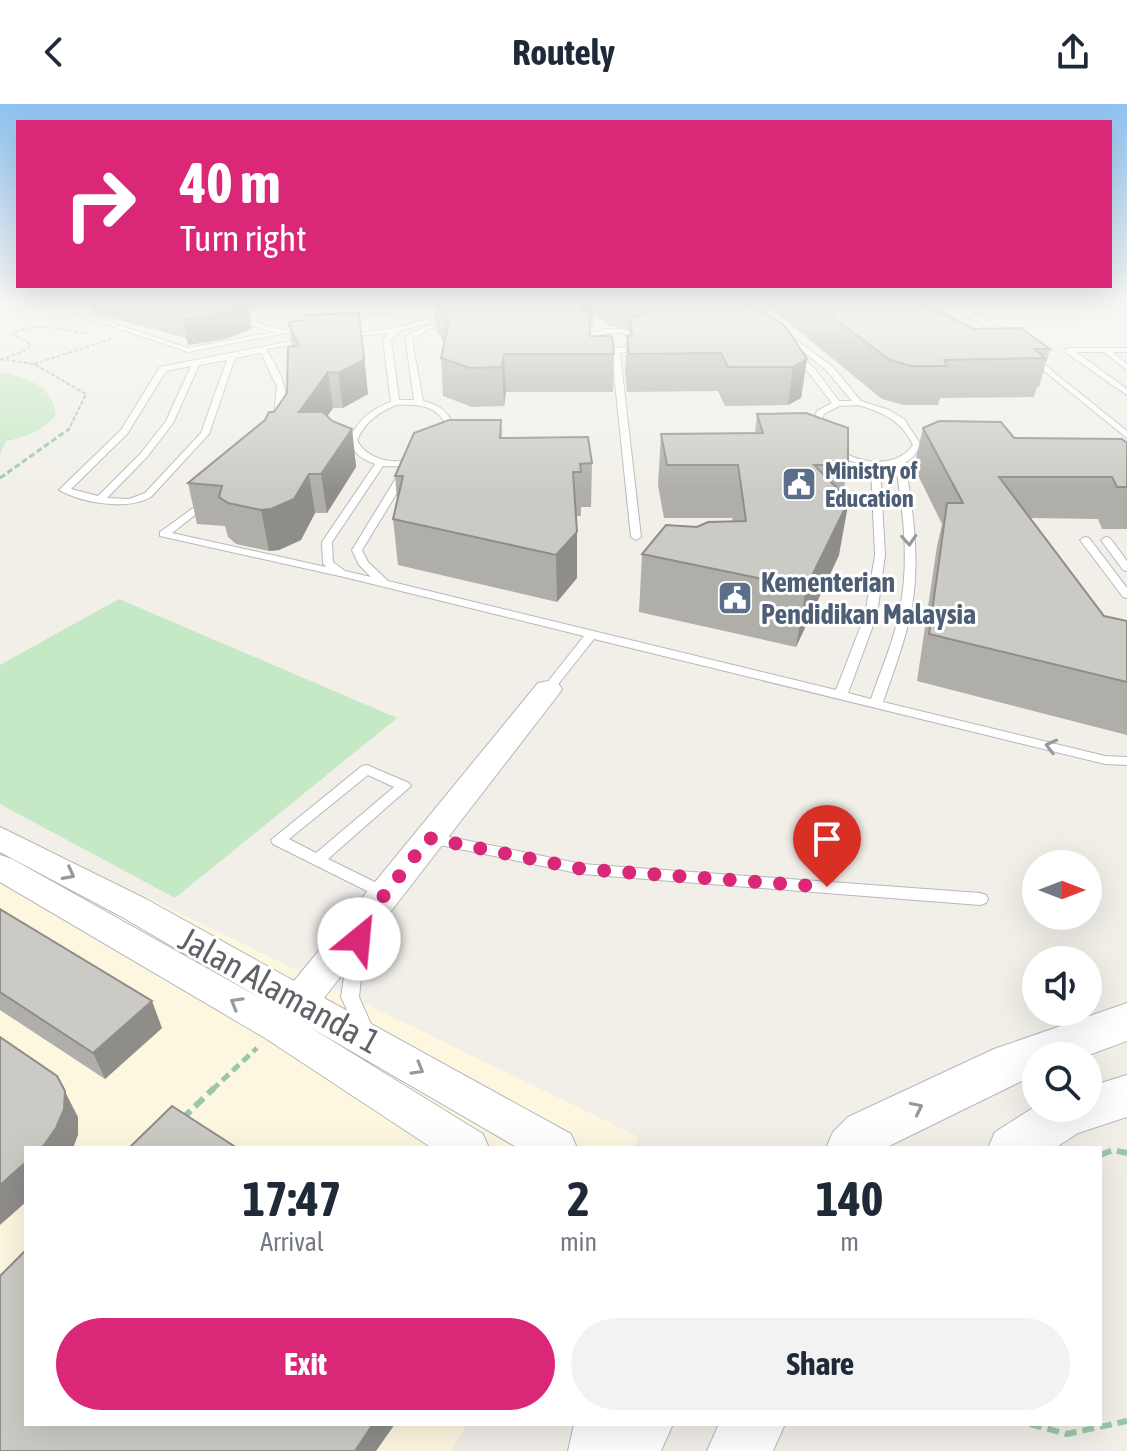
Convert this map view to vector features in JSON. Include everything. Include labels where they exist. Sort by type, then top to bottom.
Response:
[{"type":"street","points":[[290,1014],[548,689]]},
{"type":"street","name":"Jalan Alamanda 1","points":[[0,838],[290,1014],[465,1146]]},
{"type":"street","name":"Jalan Alamanda 1","points":[[0,867],[290,1014],[369,1040],[553,1146]]},
{"type":"street","points":[[853,1146],[866,1133],[1011,1063],[1127,1022]]},
{"type":"street","points":[[1016,1146],[1063,1116],[1127,1096]]},
{"type":"street","points":[[599,1451],[605,1426]]},
{"type":"street","points":[[627,1451],[641,1426]]},
{"type":"street","points":[[738,1451],[753,1426]]},
{"type":"lane","points":[[186,365],[163,369],[124,432],[64,490],[121,502],[141,500],[189,452],[211,422],[229,365]]},
{"type":"lane","points":[[101,498],[144,455],[170,421],[195,365]]},
{"type":"lane","points":[[274,431],[283,400],[275,365]]},
{"type":"lane","points":[[390,365],[395,403]]},
{"type":"lane","points":[[412,365],[419,403]]},
{"type":"lane","points":[[617,365],[636,537]]},
{"type":"lane","points":[[805,365],[837,404]]},
{"type":"lane","points":[[825,365],[858,403]]},
{"type":"lane","points":[[1041,365],[1127,435]]},
{"type":"lane","points":[[1088,365],[1127,393]]},
{"type":"lane","points":[[386,586],[363,563],[357,550],[411,462],[442,445],[449,423],[442,412],[419,403],[395,403],[364,418],[353,440],[360,453],[381,462],[411,462]]},
{"type":"lane","points":[[858,403],[888,412],[906,424],[917,445],[900,463],[875,464],[841,454],[823,441],[816,419],[827,408],[837,404],[858,403]]},
{"type":"lane","points":[[344,574],[328,563],[327,542],[381,462]]},
{"type":"lane","points":[[876,704],[904,620],[909,574],[907,504],[900,463]]},
{"type":"lane","points":[[841,695],[871,615],[880,555],[875,464]]},
{"type":"lane","points":[[219,490],[164,534],[344,574],[1105,760],[1127,761]]},
{"type":"lane","points":[[350,507],[381,509]]},
{"type":"lane","points":[[1085,540],[1127,595]]},
{"type":"lane","points":[[1106,540],[1127,568]]},
{"type":"lane","points":[[1113,577],[1127,577]]},
{"type":"lane","points":[[548,689],[591,635]]},
{"type":"lane","points":[[317,860],[404,786],[367,769],[278,840],[317,860],[385,894]]},
{"type":"lane","points":[[429,838],[582,869],[980,899]]},
{"type":"lane","points":[[364,921],[354,957],[350,997],[369,1040]]},
{"type":"path","points":[[0,478],[67,433],[86,394],[35,365]]},
{"type":"path","points":[[175,1126],[290,1014]]},
{"type":"path","points":[[1102,1154],[1113,1150],[1127,1153]]},
{"type":"path","points":[[1037,1426],[1067,1434],[1127,1421]]},
{"type":"shaded area","points":[[0,826],[639,1137],[634,1146],[24,1146],[24,1426],[466,1426],[451,1451],[0,1451]]},
{"type":"green space","points":[[0,372],[37,384],[50,396],[56,415],[33,432],[6,441],[0,455]]},
{"type":"green space","points":[[119,599],[397,718],[175,898],[0,804],[0,665]]},
{"type":"building","points":[[288,365],[354,365],[338,373],[328,372],[299,412],[323,412],[332,421],[352,429],[321,474],[309,474],[294,499],[261,510],[228,503],[219,497],[222,486],[188,483],[265,420],[269,412],[274,412],[287,393]]},
{"type":"building","points":[[461,365],[502,365],[502,367],[470,368]]},
{"type":"building","points":[[727,365],[797,365],[793,367]]},
{"type":"building","points":[[908,365],[947,366],[912,366]]},
{"type":"building","points":[[806,413],[848,428],[848,465],[814,465],[849,500],[806,588],[642,554],[666,525],[697,527],[708,522],[746,521],[738,465],[667,465],[661,434],[763,433],[757,414]]},
{"type":"building","points":[[449,420],[501,420],[500,438],[588,437],[592,463],[580,464],[581,472],[573,472],[577,532],[556,555],[393,519],[403,476],[395,476],[414,433]]},
{"type":"building","points":[[939,421],[1001,422],[1014,438],[1122,439],[1127,443],[1127,487],[1117,487],[1112,477],[999,477],[1104,616],[1127,621],[1127,682],[929,634],[947,503],[963,503],[923,428]]},
{"type":"building","points":[[0,909],[152,1001],[93,1053],[0,992]]},
{"type":"building","points":[[0,1037],[57,1076],[65,1091],[64,1109],[56,1128],[43,1146],[24,1146],[24,1164],[0,1185]]},
{"type":"building","points":[[172,1106],[234,1146],[131,1146]]},
{"type":"building","points":[[24,1252],[24,1426],[372,1426],[355,1451],[0,1451],[0,1276]]},
{"type":"place","name":"Ministry of Education","points":[[799,484]]},
{"type":"place","name":"Kementerian Pendidikan Malaysia","points":[[735,598]]},
{"type":"route","points":[[359,939],[364,921],[429,838],[582,869],[827,887]]}]
